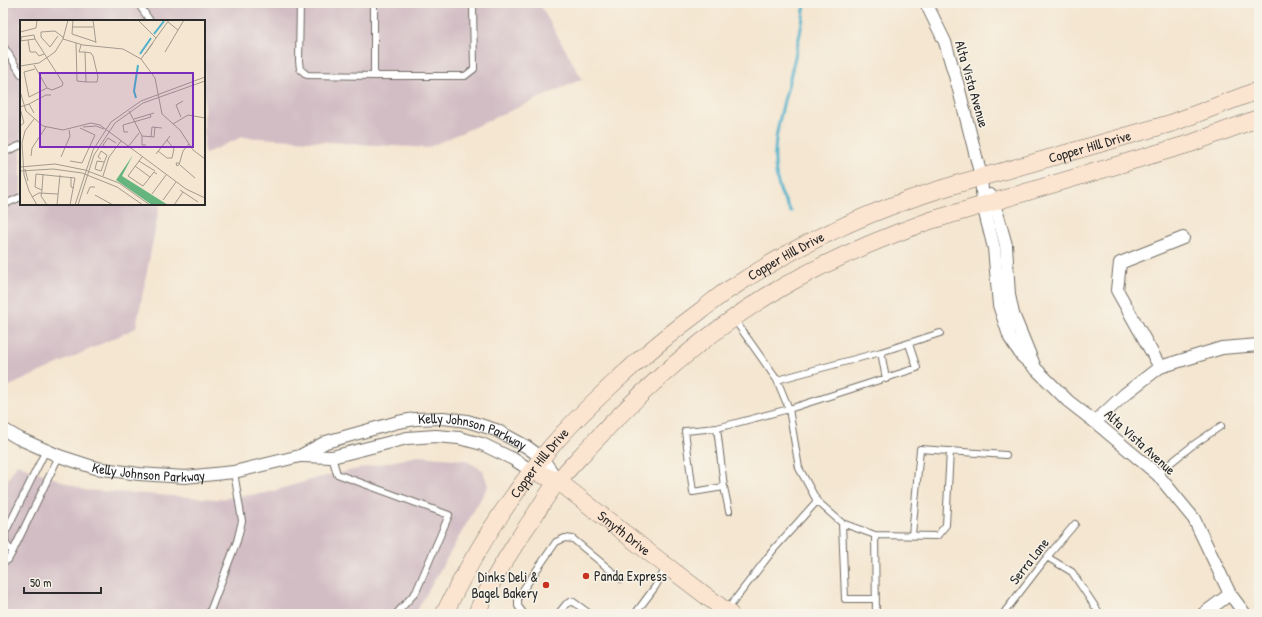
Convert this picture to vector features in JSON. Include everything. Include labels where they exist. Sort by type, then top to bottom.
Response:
[{"type":"main road","name":"Copper Hill Drive","points":[[444,614],[475,556],[537,464],[587,408],[629,369],[677,328],[731,287],[794,250],[833,230],[910,199],[981,176],[1001,172],[1172,123],[1259,90]]},
{"type":"main road","name":"Copper Hill Drive","points":[[476,614],[520,536],[558,481],[615,419],[658,378],[733,318],[768,296],[846,254],[929,220],[1192,143],[1259,118]]},
{"type":"main road","points":[[1204,138],[1233,137],[1259,126]]},
{"type":"main road","name":"Kelly Johnson Parkway","points":[[537,464],[558,481]]},
{"type":"main road","name":"Smyth Drive","points":[[558,481],[728,613]]},
{"type":"street","name":"Alta Vista Avenue","points":[[926,3],[945,42],[958,86],[988,203],[998,216],[1006,245],[1009,295],[1013,314],[1035,368],[1068,401],[1157,474],[1194,519],[1230,594],[1245,614]]},
{"type":"street","points":[[1160,367],[1116,290],[1120,263],[1183,238]]},
{"type":"street","points":[[1095,422],[1125,394],[1160,367],[1222,348],[1259,345]]},
{"type":"street","name":"Kelly Johnson Parkway","points":[[3,429],[18,438],[58,456],[96,468],[139,474],[185,477],[234,472],[300,456],[326,442],[415,418],[443,418],[467,421],[496,430],[527,447],[537,464]]},
{"type":"street","name":"Kelly Johnson Parkway","points":[[300,456],[332,457],[406,438],[436,436],[459,438],[482,444],[513,459],[537,464]]},
{"type":"street","points":[[1203,614],[1230,594]]},
{"type":"lane","points":[[138,3],[149,20]]},
{"type":"lane","points":[[300,3],[299,61],[300,69],[307,76],[465,76],[474,69],[472,3]]},
{"type":"lane","points":[[374,3],[374,76]]},
{"type":"lane","points":[[3,45],[20,72]]},
{"type":"lane","points":[[3,153],[20,145]]},
{"type":"lane","points":[[3,205],[20,197]]},
{"type":"lane","points":[[733,318],[777,380],[789,409],[799,468],[817,501],[842,523],[875,535],[937,536],[946,525],[950,451]]},
{"type":"lane","points":[[777,380],[909,344],[940,333]]},
{"type":"lane","points":[[724,487],[693,492],[685,432],[717,428],[789,409],[917,368],[909,344]]},
{"type":"lane","points":[[881,352],[886,379]]},
{"type":"lane","points":[[1157,474],[1193,445],[1222,426]]},
{"type":"lane","points":[[717,428],[724,487],[729,511]]},
{"type":"lane","points":[[13,551],[8,548],[4,535],[46,450]]},
{"type":"lane","points":[[912,535],[920,450],[1006,455]]},
{"type":"lane","points":[[3,562],[8,560],[13,551],[58,456]]},
{"type":"lane","points":[[332,457],[337,474],[449,515],[416,592],[396,614]]},
{"type":"lane","points":[[209,614],[237,541],[242,521],[234,472]]},
{"type":"lane","points":[[728,613],[774,549],[817,501]]},
{"type":"lane","points":[[842,523],[845,599],[876,599]]},
{"type":"lane","name":"Serra Lane","points":[[1003,614],[1047,557],[1075,524]]},
{"type":"lane","points":[[875,535],[876,614]]},
{"type":"lane","points":[[524,614],[518,606],[518,597],[556,542],[564,538],[573,539],[621,579]]},
{"type":"lane","points":[[1047,557],[1072,572],[1100,614]]},
{"type":"lane","points":[[635,614],[655,587],[667,567]]},
{"type":"lane","points":[[558,614],[566,604],[572,601],[590,614]]},
{"type":"shaded area","points":[[3,3],[539,3],[582,79],[427,148],[242,137],[205,154],[205,20],[20,20],[20,205],[160,205],[136,328],[3,389]]},
{"type":"shaded area","points":[[418,456],[465,460],[483,470],[488,486],[415,614],[3,614],[3,488],[17,464],[85,490],[217,499],[266,493],[321,477]]},
{"type":"waterway","points":[[791,212],[781,193],[776,176],[775,148],[779,120],[799,41],[805,3]]},
{"type":"place","name":"Panda Express","points":[[586,576]]},
{"type":"place","name":"Dinks Deli & Bagel Bakery","points":[[546,585]]}]
